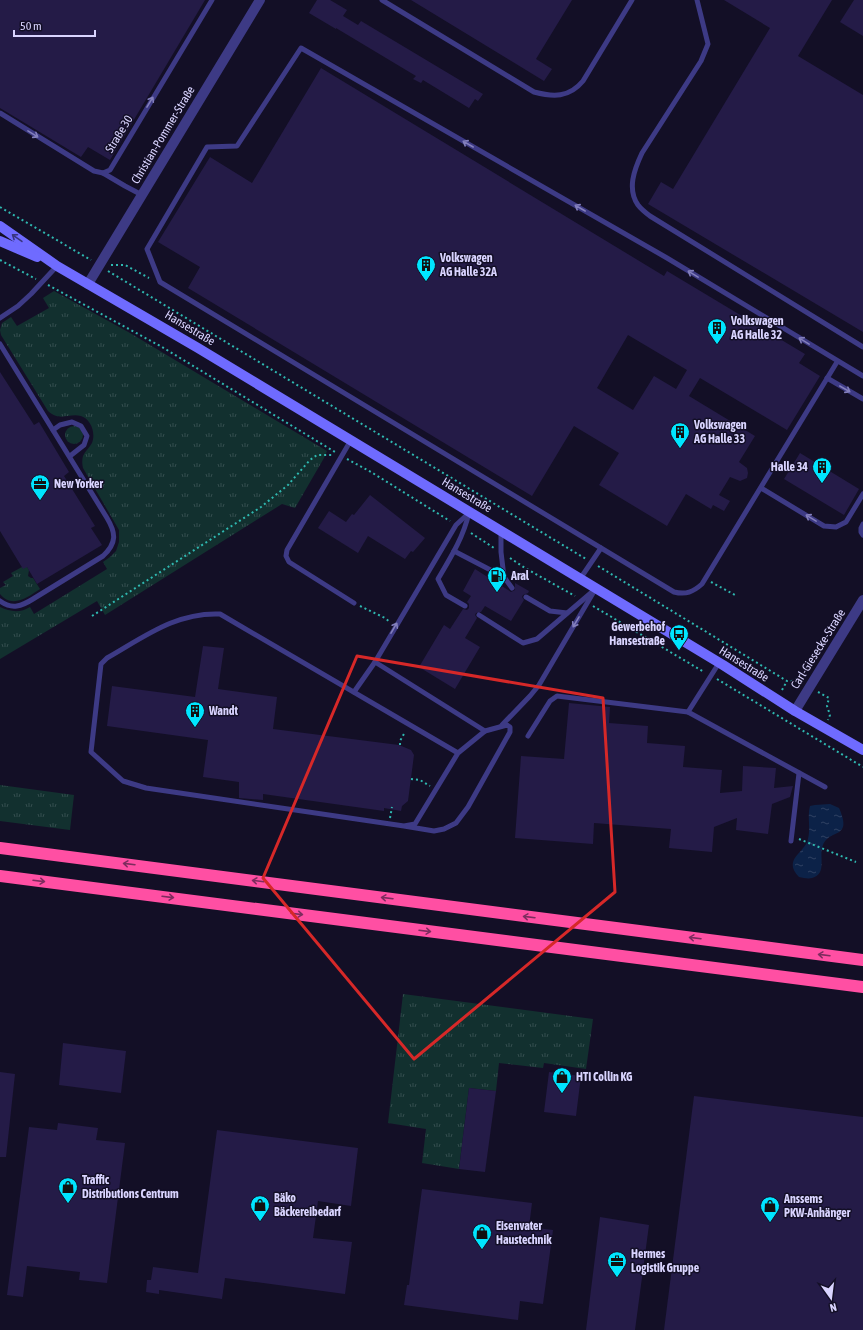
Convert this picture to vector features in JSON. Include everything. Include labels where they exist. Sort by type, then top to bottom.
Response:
[{"type":"highway","points":[[0,848],[863,960]]},
{"type":"highway","points":[[0,876],[863,987]]},
{"type":"main road","name":"Hansestraße","points":[[0,226],[57,266],[351,440],[719,663],[795,711],[863,750]]},
{"type":"main road","name":"Hansestraße","points":[[0,241],[57,266]]},
{"type":"street","name":"Christian-Pommer-Straße","points":[[88,284],[260,0]]},
{"type":"street","name":"Carl-Giesecke-Straße","points":[[795,711],[863,600]]},
{"type":"lane","name":"Straße 30","points":[[103,173],[110,170],[212,0]]},
{"type":"lane","points":[[382,0],[534,92],[548,96],[559,95],[572,91],[579,86],[632,0]]},
{"type":"lane","points":[[697,0],[708,44],[701,61],[642,153],[635,168],[631,189],[638,206],[650,216],[863,347]]},
{"type":"lane","points":[[837,362],[705,579],[695,590],[688,593],[674,592],[160,282],[147,249],[207,147],[237,146],[301,48],[667,258],[837,362],[863,376]]},
{"type":"lane","points":[[0,113],[94,171],[103,173],[142,195]]},
{"type":"lane","points":[[0,318],[18,306],[57,266]]},
{"type":"lane","points":[[0,344],[70,456],[112,527],[114,535],[110,550],[103,556],[23,605],[10,606],[0,601]]},
{"type":"lane","points":[[827,378],[863,399]]},
{"type":"lane","points":[[53,430],[60,425],[72,422],[81,426],[87,436],[84,445],[70,456]]},
{"type":"lane","points":[[351,440],[287,550],[286,556],[289,562],[354,603]]},
{"type":"lane","points":[[761,488],[824,526],[836,527],[846,522],[863,494]]},
{"type":"lane","points":[[354,692],[375,662],[456,525],[470,512]]},
{"type":"lane","points":[[465,606],[446,595],[438,579],[465,530],[470,512]]},
{"type":"lane","points":[[863,524],[861,532],[863,535]]},
{"type":"lane","points":[[501,531],[501,552],[504,577]]},
{"type":"lane","points":[[580,579],[601,548]]},
{"type":"lane","points":[[454,551],[504,577],[512,588]]},
{"type":"lane","points":[[501,726],[539,685],[584,602],[596,588]]},
{"type":"lane","points":[[526,597],[550,611],[568,613]]},
{"type":"lane","points":[[479,615],[523,643],[537,639],[568,613],[584,602]]},
{"type":"lane","points":[[404,826],[415,824],[458,753],[485,731],[507,725],[510,727],[510,732],[468,807],[456,823],[444,829],[434,831],[146,788],[123,781],[91,752],[101,664],[107,658],[160,627],[184,618],[206,613],[220,614],[458,753]]},
{"type":"lane","points":[[375,662],[485,731]]},
{"type":"lane","points":[[688,712],[719,663]]},
{"type":"lane","points":[[528,736],[550,702],[557,696],[688,712],[825,787]]},
{"type":"lane","points":[[791,840],[799,773]]},
{"type":"path","points":[[0,207],[99,265],[787,681],[796,679],[829,698],[827,706],[830,715],[816,739]]},
{"type":"path","points":[[0,260],[162,347],[341,456],[371,472],[456,525]]},
{"type":"path","points":[[99,265],[125,265],[160,282]]},
{"type":"path","points":[[92,616],[262,507],[288,485],[316,455],[341,456]]},
{"type":"path","points":[[465,530],[525,568],[711,676],[863,767]]},
{"type":"path","points":[[705,579],[735,595]]},
{"type":"path","points":[[354,603],[385,618],[396,626]]},
{"type":"path","points":[[400,745],[402,737]]},
{"type":"path","points":[[411,779],[420,780],[436,789]]},
{"type":"path","points":[[804,841],[856,862]]},
{"type":"highlighted area","points":[[357,656],[603,698],[615,892],[414,1059],[263,878]]},
{"type":"green space","points":[[54,291],[130,333],[327,451],[295,508],[282,504],[105,615],[97,601],[0,659],[0,607],[15,611],[30,607],[34,614],[107,569],[103,562],[116,551],[119,542],[119,530],[83,468],[83,456],[91,445],[93,439],[93,431],[90,423],[81,416],[76,415],[60,417],[48,411],[1,335],[0,330],[2,323],[11,317],[17,326],[49,308],[43,298]]},
{"type":"green space","points":[[70,426],[78,426],[83,431],[81,442],[78,444],[70,444],[65,439],[65,431]]},
{"type":"green space","points":[[22,567],[27,567],[29,570],[28,576],[33,578],[40,589],[20,600],[10,601],[0,594],[0,588],[6,585],[3,582],[13,576],[11,573]]},
{"type":"green space","points":[[0,785],[74,795],[70,830],[0,821]]},
{"type":"green space","points":[[403,994],[593,1019],[586,1069],[544,1063],[543,1068],[499,1063],[496,1091],[469,1088],[459,1169],[422,1163],[426,1129],[388,1123]]},
{"type":"water","points":[[830,804],[839,808],[843,818],[842,829],[826,840],[823,845],[820,873],[812,878],[799,877],[794,871],[793,865],[796,856],[806,844],[808,839],[810,806]]},
{"type":"building","points":[[0,0],[205,0],[110,160],[88,147],[81,157],[0,108]]},
{"type":"building","points":[[317,0],[330,0],[347,10],[343,16],[358,25],[361,21],[483,94],[478,101],[475,99],[469,108],[423,80],[421,83],[413,79],[416,76],[309,13]]},
{"type":"building","points":[[411,0],[572,0],[536,59],[552,69],[544,81]]},
{"type":"building","points":[[724,0],[832,0],[798,56],[863,95],[863,332],[648,204],[661,182],[673,189],[770,28]]},
{"type":"building","points":[[854,0],[863,0],[863,36],[840,22]]},
{"type":"building","name":"Volkswagen AG Halle 32A","points":[[321,68],[664,276],[667,271],[805,354],[799,363],[820,376],[787,430],[700,378],[689,396],[755,436],[739,462],[747,468],[747,478],[740,481],[730,477],[719,495],[730,501],[724,511],[713,505],[711,509],[686,494],[667,526],[599,485],[619,453],[574,426],[532,496],[188,288],[200,267],[158,242],[210,157],[252,183]],"holes":[[[628,335],[687,370],[676,389],[654,376],[633,410],[597,388]]]},
{"type":"building","name":"New Yorker","points":[[0,372],[34,425],[39,422],[69,472],[64,476],[95,526],[91,528],[102,545],[37,584],[27,567],[23,569],[0,531]]},
{"type":"building","name":"Halle 34","points":[[800,453],[859,489],[844,515],[784,479]]},
{"type":"building","points":[[370,495],[425,538],[405,559],[368,536],[358,553],[318,528],[329,511],[346,522],[352,514],[354,515]]},
{"type":"building","points":[[475,569],[511,592],[515,590],[515,583],[529,591],[523,595],[522,597],[524,600],[511,621],[485,606],[481,612],[476,613],[475,615],[477,618],[465,638],[480,647],[455,689],[419,667],[444,625],[450,629],[463,609],[467,610],[469,608],[469,604],[467,602],[471,596],[463,591]]},
{"type":"building","name":"Wandt","points":[[203,646],[224,648],[218,689],[277,697],[273,729],[399,745],[411,750],[414,755],[408,801],[402,806],[401,811],[384,808],[384,811],[263,794],[263,800],[239,798],[239,782],[203,777],[208,740],[107,726],[112,686],[195,697]]},
{"type":"building","points":[[569,703],[610,707],[609,723],[648,726],[647,743],[685,746],[683,767],[722,770],[720,793],[742,791],[743,766],[776,768],[774,788],[793,786],[790,797],[772,804],[768,834],[736,830],[737,818],[714,827],[712,852],[669,848],[671,829],[594,823],[593,844],[515,838],[521,756],[564,759]]},
{"type":"building","points":[[63,1043],[126,1051],[121,1093],[59,1085]]},
{"type":"building","points":[[0,1072],[15,1074],[6,1157],[0,1157]]},
{"type":"building","name":"HTI Collin KG","points":[[549,1072],[581,1076],[576,1116],[544,1112]]},
{"type":"building","points":[[469,1088],[496,1091],[485,1172],[459,1169]]},
{"type":"building","name":"Anssems PKW-Anhänger","points":[[694,1096],[863,1117],[863,1330],[664,1330]]},
{"type":"building","name":"Traffic Distributions Centrum","points":[[58,1123],[98,1128],[96,1140],[125,1143],[107,1283],[79,1280],[80,1272],[27,1266],[23,1297],[7,1295],[29,1127],[57,1130]]},
{"type":"building","name":"Bäko Bäckereibedarf","points":[[217,1130],[358,1148],[351,1206],[318,1201],[313,1238],[352,1242],[345,1294],[225,1278],[222,1299],[159,1290],[159,1294],[146,1292],[147,1280],[151,1280],[153,1267],[198,1273]]},
{"type":"building","name":"Eisenvater Haustechnik","points":[[422,1189],[532,1203],[529,1227],[553,1230],[543,1304],[520,1301],[518,1320],[404,1305],[407,1285],[409,1285]]},
{"type":"building","name":"Hermes Logistik Gruppe","points":[[600,1217],[649,1225],[635,1330],[586,1330]]},
{"type":"place","name":"Volkswagen AG Halle 32A","points":[[426,282]]},
{"type":"place","name":"Volkswagen AG Halle 32","points":[[717,345]]},
{"type":"place","name":"Volkswagen AG Halle 33","points":[[680,449]]},
{"type":"place","name":"Halle 34","points":[[822,484]]},
{"type":"place","name":"New Yorker","points":[[40,501]]},
{"type":"place","name":"Aral","points":[[497,593]]},
{"type":"place","name":"Gewerbehof Hansestraße","points":[[679,651]]},
{"type":"place","name":"Wandt","points":[[195,728]]},
{"type":"place","name":"HTI Collin KG","points":[[562,1094]]},
{"type":"place","name":"Traffic Distributions Centrum","points":[[68,1204]]},
{"type":"place","name":"Bäko Bäckereibedarf","points":[[260,1222]]},
{"type":"place","name":"Anssems PKW-Anhänger","points":[[770,1223]]},
{"type":"place","name":"Eisenvater Haustechnik","points":[[482,1250]]},
{"type":"place","name":"Hermes Logistik Gruppe","points":[[617,1278]]}]
